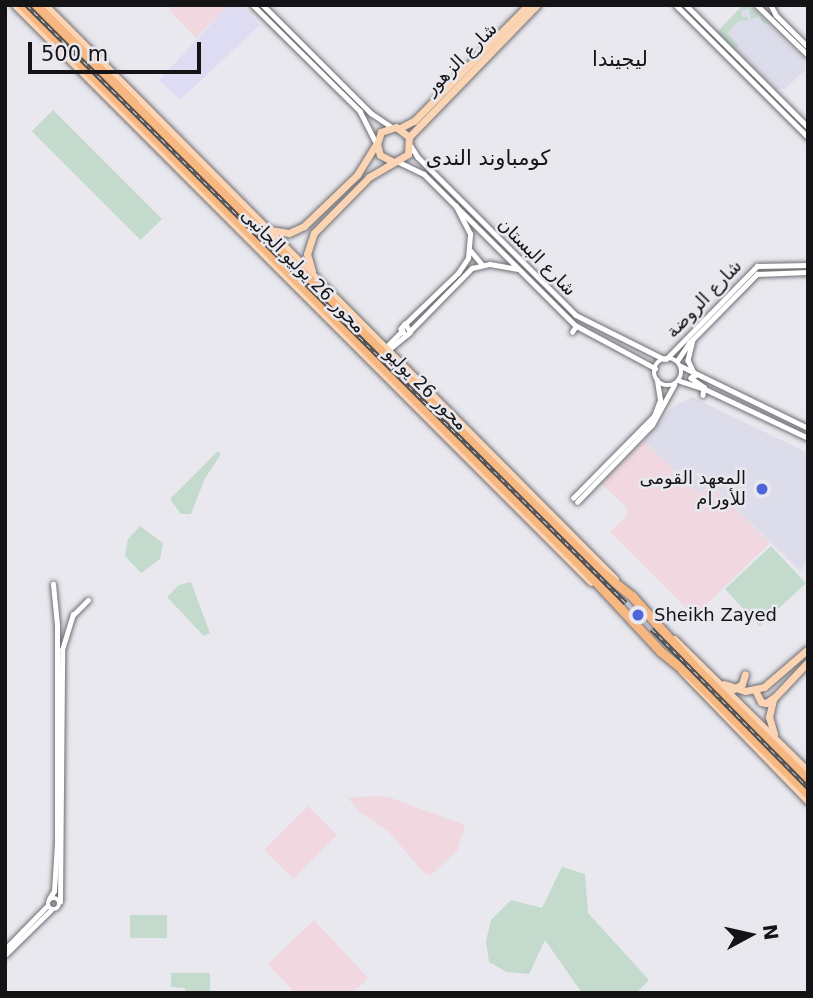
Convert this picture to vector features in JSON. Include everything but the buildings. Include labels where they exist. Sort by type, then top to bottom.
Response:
[{"type":"highway","name":"محور 26 يوليو","points":[[22,5],[79,55],[165,152],[380,365],[438,415],[670,635],[695,667],[804,783],[808,794]]},
{"type":"highway","name":"محور 26 يوليو","points":[[36,5],[66,42]]},
{"type":"highway","name":"محور 26 يوليو","points":[[79,55],[114,84],[202,173],[385,349],[438,415]]},
{"type":"highway","points":[[103,64],[114,84]]},
{"type":"highway","points":[[202,173],[250,212]]},
{"type":"highway","points":[[259,243],[265,256]]},
{"type":"highway","points":[[349,310],[385,349]]},
{"type":"highway","points":[[370,361],[380,365]]},
{"type":"highway","name":"محور 26 يوليو","points":[[455,432],[599,588],[679,667],[804,783]]},
{"type":"highway","points":[[804,783],[808,800]]},
{"type":"main road","name":"محور 26 يوليو الجانبى","points":[[15,5],[599,588]]},
{"type":"main road","name":"محور 26 يوليو الجانبى","points":[[45,5],[349,310]]},
{"type":"main road","name":"شارع الزهور","points":[[410,141],[460,78],[528,5]]},
{"type":"main road","name":"شارع الزهور","points":[[396,127],[415,121],[537,5]]},
{"type":"main road","points":[[267,229],[296,228],[357,175],[377,144],[381,132],[396,127],[410,141],[405,157],[369,177],[309,244],[307,261],[316,278]]},
{"type":"main road","points":[[377,144],[380,155],[394,161]]},
{"type":"main road","points":[[296,228],[309,244],[317,248]]},
{"type":"main road","points":[[385,349],[620,586]]},
{"type":"main road","points":[[670,635],[808,771]]},
{"type":"main road","points":[[719,682],[734,689],[755,690],[772,683],[808,649]]},
{"type":"main road","points":[[755,690],[757,699],[763,703],[776,695],[808,662]]},
{"type":"main road","points":[[679,667],[685,677],[808,800]]},
{"type":"main road","points":[[734,689],[742,684],[745,674]]},
{"type":"main road","points":[[776,695],[769,717],[777,740]]},
{"type":"street","points":[[253,5],[272,28],[366,118],[377,144]]},
{"type":"street","points":[[263,5],[371,113],[396,127]]},
{"type":"street","points":[[676,5],[808,137]]},
{"type":"street","points":[[686,5],[808,127]]},
{"type":"street","points":[[757,5],[808,55]]},
{"type":"street","points":[[765,13],[771,5],[776,15],[808,47]]},
{"type":"street","points":[[288,30],[289,21]]},
{"type":"street","points":[[366,118],[371,117],[371,113]]},
{"type":"street","name":"شارع البستان","points":[[410,141],[418,157],[585,323],[665,359]]},
{"type":"street","name":"شارع البستان","points":[[394,161],[424,174],[576,326],[602,342],[641,358],[655,368]]},
{"type":"street","points":[[446,289],[463,268],[471,250],[470,234],[456,205]]},
{"type":"street","points":[[471,221],[477,216]]},
{"type":"street","points":[[471,250],[482,264]]},
{"type":"street","points":[[385,349],[406,332],[413,322],[468,270],[482,264],[519,270]]},
{"type":"street","name":"شارع الروضة","points":[[676,353],[757,266],[808,265]]},
{"type":"street","name":"شارع الروضة","points":[[665,359],[693,340],[757,274],[808,272]]},
{"type":"street","points":[[551,312],[560,311]]},
{"type":"street","points":[[406,332],[405,324],[413,322]]},
{"type":"street","points":[[572,332],[576,326]]},
{"type":"street","points":[[693,340],[688,358],[695,374]]},
{"type":"street","points":[[641,358],[647,357],[647,352]]},
{"type":"street","name":"شارع الروضة","points":[[676,353],[679,364]]},
{"type":"street","points":[[680,381],[674,385],[652,425],[576,499],[654,416],[660,400],[655,368],[665,359],[808,428]]},
{"type":"street","points":[[679,364],[680,381]]},
{"type":"street","points":[[695,374],[691,379],[704,392]]},
{"type":"street","points":[[656,380],[664,386],[674,385]]},
{"type":"street","points":[[680,381],[808,438]]},
{"type":"street","points":[[49,908],[57,909],[60,902],[60,747],[57,625],[53,584]]},
{"type":"street","points":[[5,955],[49,908],[54,891],[62,650],[73,615],[88,600]]},
{"type":"street","points":[[50,899],[56,898],[60,902]]},
{"type":"street","points":[[5,949],[49,908]]},
{"type":"shaded area","points":[[169,5],[229,5],[196,38],[170,11]]},
{"type":"shaded area","points":[[229,5],[242,5],[260,25],[180,100],[159,80]]},
{"type":"shaded area","points":[[743,5],[750,5],[805,60],[805,70],[785,89],[776,89],[717,32]]},
{"type":"shaded area","name":"المعهد القومى للأورام","points":[[692,397],[808,453],[808,561],[800,571],[710,483],[699,494],[644,441],[671,408]]},
{"type":"shaded area","points":[[644,441],[699,494],[710,483],[770,543],[694,616],[610,532],[626,516],[627,508],[601,483]]},
{"type":"shaded area","points":[[388,797],[465,825],[457,851],[431,875],[424,873],[389,832],[359,811],[348,798]]},
{"type":"shaded area","points":[[308,806],[337,835],[293,879],[264,850]]},
{"type":"shaded area","points":[[314,920],[368,978],[353,993],[295,993],[268,964]]},
{"type":"green space","points":[[743,5],[750,5],[769,24],[762,23],[760,16],[751,19],[749,9],[742,10],[742,17],[748,17],[748,20],[739,21],[727,33],[739,46],[735,50],[717,32]]},
{"type":"green space","points":[[53,110],[162,219],[141,240],[32,131]]},
{"type":"green space","points":[[218,451],[221,454],[205,478],[191,514],[181,514],[170,499]]},
{"type":"green space","points":[[140,526],[163,543],[160,559],[141,573],[125,556],[128,539]]},
{"type":"green space","points":[[771,546],[806,583],[760,626],[725,589]]},
{"type":"green space","points":[[191,582],[210,633],[204,636],[167,597],[179,585]]},
{"type":"green space","points":[[562,867],[585,874],[588,913],[649,980],[637,992],[582,993],[545,940],[529,974],[507,972],[489,962],[486,941],[491,920],[511,900],[542,908]]},
{"type":"green space","points":[[130,915],[167,915],[167,938],[130,938]]},
{"type":"green space","points":[[171,973],[210,973],[210,993],[185,993],[185,988],[171,987]]},
{"type":"railway","points":[[27,5],[626,603]]},
{"type":"railway","points":[[652,629],[808,787]]},
{"type":"place","name":"المعهد القومى للأورام","points":[[762,489]]},
{"type":"place","name":"Sheikh Zayed","points":[[638,615]]},
{"type":"district","name":"ليجيندا","points":[[620,59]]},
{"type":"district","name":"كومباوند الندى","points":[[488,158]]}]
